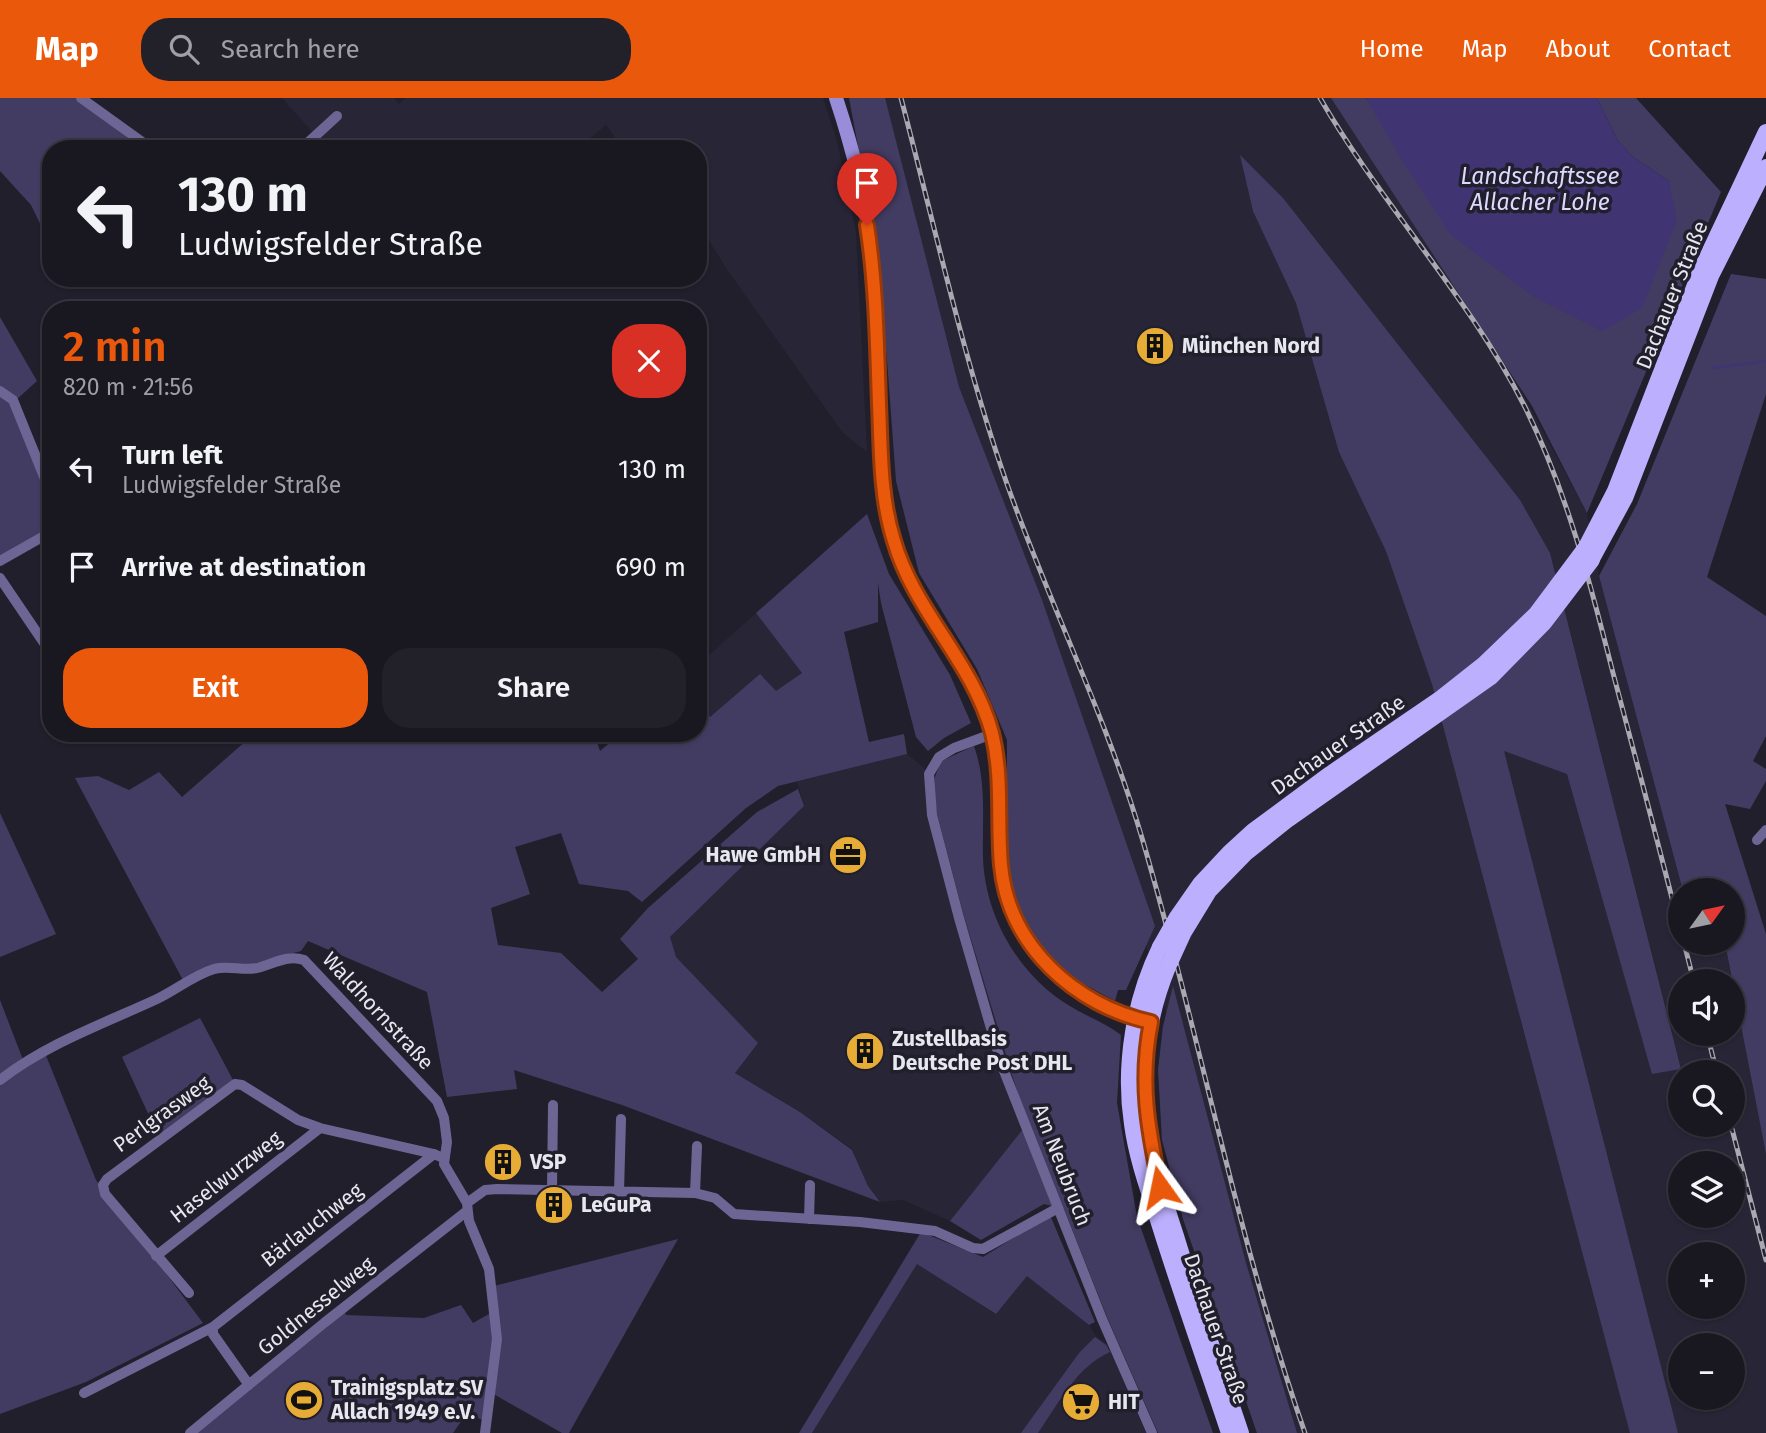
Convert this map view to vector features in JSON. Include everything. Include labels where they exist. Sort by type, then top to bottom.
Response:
[{"type":"main road","name":"Dachauer Straße","points":[[1241,1433],[1160,1187],[1150,1141],[1144,1092],[1144,1020],[1184,932],[1209,891],[1246,853],[1286,821],[1491,677],[1544,623],[1625,498],[1700,272],[1766,132]]},
{"type":"main road","name":"Dachauer Straße","points":[[1659,399],[1711,276],[1766,167]]},
{"type":"main road","name":"Dachauer Straße","points":[[1229,1433],[1152,1199],[1132,1124],[1130,1071],[1144,1020],[1149,970],[1177,917],[1200,884],[1228,853],[1330,774],[1441,698],[1484,664],[1536,614],[1589,553]]},
{"type":"street","points":[[80,98],[139,140]]},
{"type":"street","points":[[836,98],[860,189],[871,249],[881,455],[888,518],[905,572],[920,602],[965,668],[992,734],[1000,786],[1002,875],[1016,920],[1030,944],[1061,979],[1089,998],[1144,1020]]},
{"type":"street","points":[[311,140],[337,116]]},
{"type":"street","points":[[0,391],[13,400],[42,472]]},
{"type":"street","points":[[0,561],[42,537]]},
{"type":"street","points":[[0,578],[42,640]]},
{"type":"street","name":"Am Neubruch","points":[[992,734],[954,748],[939,757],[929,774],[928,790],[932,815],[1002,1066],[1102,1319],[1152,1433]]},
{"type":"street","points":[[1757,840],[1766,830]]},
{"type":"street","name":"Waldhornstraße","points":[[0,1080],[34,1055],[55,1044],[158,999],[210,971],[228,967],[255,968],[296,957],[312,968],[437,1101],[444,1118],[447,1142],[440,1158]]},
{"type":"street","name":"Perlgrasweg","points":[[156,1256],[105,1194],[103,1185],[107,1179],[236,1084],[242,1085],[298,1120],[320,1128],[440,1158]]},
{"type":"street","points":[[552,1190],[554,1105]]},
{"type":"street","points":[[619,1192],[621,1119]]},
{"type":"street","name":"Haselwurzweg","points":[[156,1256],[320,1128]]},
{"type":"street","points":[[697,1146],[695,1194],[715,1198],[734,1214],[860,1222],[935,1231],[972,1248],[983,1250],[1058,1208]]},
{"type":"street","points":[[440,1158],[467,1207],[468,1221],[489,1269],[497,1339],[485,1433]]},
{"type":"street","name":"Bärlauchweg","points":[[85,1392],[213,1327],[440,1158]]},
{"type":"street","points":[[809,1219],[810,1185]]},
{"type":"street","name":"Goldnesselweg","points":[[190,1433],[485,1190],[695,1194]]},
{"type":"street","points":[[156,1256],[190,1293]]},
{"type":"street","points":[[213,1327],[213,1334],[249,1385]]},
{"type":"shaded area","points":[[0,98],[78,98],[131,140],[42,140],[42,228],[31,205],[0,171]]},
{"type":"shaded area","points":[[282,98],[394,98],[399,104],[405,98],[823,98],[837,141],[856,232],[867,452],[843,433],[726,268],[707,237],[707,140],[617,140],[606,125],[588,140],[319,140]]},
{"type":"shaded area","points":[[849,98],[885,98],[959,387],[1042,600],[1155,926],[1126,990],[1118,990],[1115,1001],[1078,981],[1048,956],[1025,924],[1012,896],[1007,868],[1007,740],[977,669],[919,573],[896,481],[873,226]]},
{"type":"shaded area","points":[[873,98],[1331,98],[1434,254],[1534,381],[1516,381],[1587,513],[1599,576],[1680,878],[1668,878],[1668,956],[1727,956],[1730,969],[1668,969],[1668,1018],[1550,553],[1504,751],[1575,758],[1662,1072],[1668,1071],[1668,1137],[1745,1137],[1745,1060],[1679,1060],[1675,1046],[1745,1045],[1766,1154],[1766,1433],[1294,1433],[1284,1408],[1128,885],[981,496]]},
{"type":"shaded area","points":[[1331,98],[1366,98],[1669,181],[1633,157],[1618,141],[1597,98],[1636,98],[1721,192],[1587,513],[1532,406]]},
{"type":"shaded area","points":[[1240,155],[1283,198],[1520,500],[1550,553],[1668,1018],[1668,1046],[1675,1046],[1679,1060],[1668,1060],[1668,1071],[1652,1074],[1567,774],[1504,751],[1668,1394],[1668,1410],[1672,1410],[1678,1433],[1630,1433],[1432,684],[1386,551],[1339,452],[1296,303],[1253,211]]},
{"type":"shaded area","points":[[1731,274],[1766,279],[1766,394],[1707,577],[1766,616],[1766,736],[1753,761],[1766,769],[1766,781],[1750,809],[1725,804],[1766,934],[1766,1154],[1745,1046],[1745,969],[1730,969],[1728,956],[1745,956],[1745,878],[1680,878],[1599,576],[1637,504]]},
{"type":"shaded area","points":[[0,317],[37,381],[16,400],[42,457],[42,534],[0,557]]},
{"type":"shaded area","points":[[867,514],[889,574],[950,675],[971,723],[944,738],[928,751],[916,737],[878,583],[878,622],[844,632],[869,742],[904,734],[907,754],[778,786],[746,808],[642,902],[628,891],[579,884],[561,833],[515,847],[530,894],[491,908],[498,945],[561,953],[602,992],[638,959],[620,939],[648,908],[757,812],[798,789],[804,806],[670,937],[676,957],[758,1043],[735,1073],[800,1112],[852,1150],[868,1186],[880,1202],[622,1105],[514,1070],[517,1089],[447,1097],[427,992],[308,941],[301,951],[184,982],[75,778],[98,776],[129,790],[159,772],[182,797],[245,742],[597,742],[600,751],[610,742],[707,742],[707,714],[710,717],[760,674],[776,691],[802,673],[756,613]]},
{"type":"shaded area","points":[[756,613],[803,672],[776,692],[760,675],[710,717],[707,714],[707,657]]},
{"type":"shaded area","points":[[974,746],[981,774],[985,879],[997,921],[1018,959],[1048,990],[1121,1035],[1117,1103],[1137,1217],[1213,1433],[1158,1433],[1107,1317],[1064,1209],[1044,1204],[981,1240],[950,1221],[1027,1124],[964,916],[933,790],[941,761]]},
{"type":"shaded area","points":[[907,754],[935,777],[933,790],[1027,1124],[950,1221],[903,1200],[880,1202],[868,1186],[852,1149],[799,1111],[735,1073],[757,1043],[675,957],[670,937],[804,806],[797,781]]},
{"type":"shaded area","points":[[0,813],[56,934],[0,957]]},
{"type":"shaded area","points":[[1173,986],[1246,1263],[1297,1433],[1257,1433],[1183,1219],[1162,1140],[1158,1070],[1163,1026]]},
{"type":"shaded area","points":[[0,1000],[25,1065],[45,1053],[96,1180],[203,1323],[86,1382],[0,1414]]},
{"type":"shaded area","points":[[200,1018],[233,1080],[158,1135],[122,1057]]},
{"type":"shaded area","points":[[1050,1215],[1095,1322],[1089,1325],[1027,1276],[996,1314],[917,1264],[812,1433],[799,1433],[921,1232],[983,1257]]},
{"type":"shaded area","points":[[678,1239],[569,1433],[562,1433],[490,1392],[487,1422],[467,1413],[453,1433],[192,1433],[344,1309],[346,1315],[424,1318],[461,1305],[473,1323],[496,1310],[494,1286]]},
{"type":"shaded area","points":[[917,1263],[995,1314],[1027,1275],[1089,1325],[1096,1336],[1108,1345],[1146,1433],[812,1433]]},
{"type":"shaded area","points":[[1095,1337],[1106,1345],[1110,1352],[1077,1377],[1038,1433],[1021,1433],[1079,1353]]},
{"type":"water","name":"Landschaftssee Allacher Lohe","points":[[1366,98],[1597,98],[1618,141],[1633,157],[1669,181],[1677,220],[1642,308],[1602,331],[1534,297],[1450,234]]},
{"type":"waterway","points":[[1713,368],[1766,361]]},
{"type":"railway","points":[[901,98],[963,341],[991,437],[1023,528],[1112,748],[1142,838],[1259,1286],[1305,1433]]},
{"type":"railway","points":[[1320,98],[1370,176],[1478,327],[1503,367],[1540,439],[1586,571],[1668,883]]},
{"type":"railway","points":[[1687,956],[1691,969]]},
{"type":"railway","points":[[1710,1046],[1714,1060]]},
{"type":"railway","points":[[1734,1137],[1766,1260]]},
{"type":"place","name":"München Nord","points":[[1155,346]]},
{"type":"place","name":"Hawe GmbH","points":[[848,855]]},
{"type":"place","name":"Zustellbasis Deutsche Post DHL","points":[[865,1051]]},
{"type":"place","name":"VSP","points":[[503,1162]]},
{"type":"place","name":"LeGuPa","points":[[554,1205]]},
{"type":"place","name":"Trainigsplatz SV Allach 1949 e.V.","points":[[304,1400]]},
{"type":"place","name":"HIT","points":[[1081,1402]]},
{"type":"route","points":[[867,225],[871,249],[884,494],[893,540],[920,602],[965,668],[992,734],[1000,786],[1003,885],[1020,928],[1044,962],[1061,979],[1089,998],[1112,1009],[1151,1022],[1146,1048],[1144,1092],[1150,1141],[1160,1187]]}]
